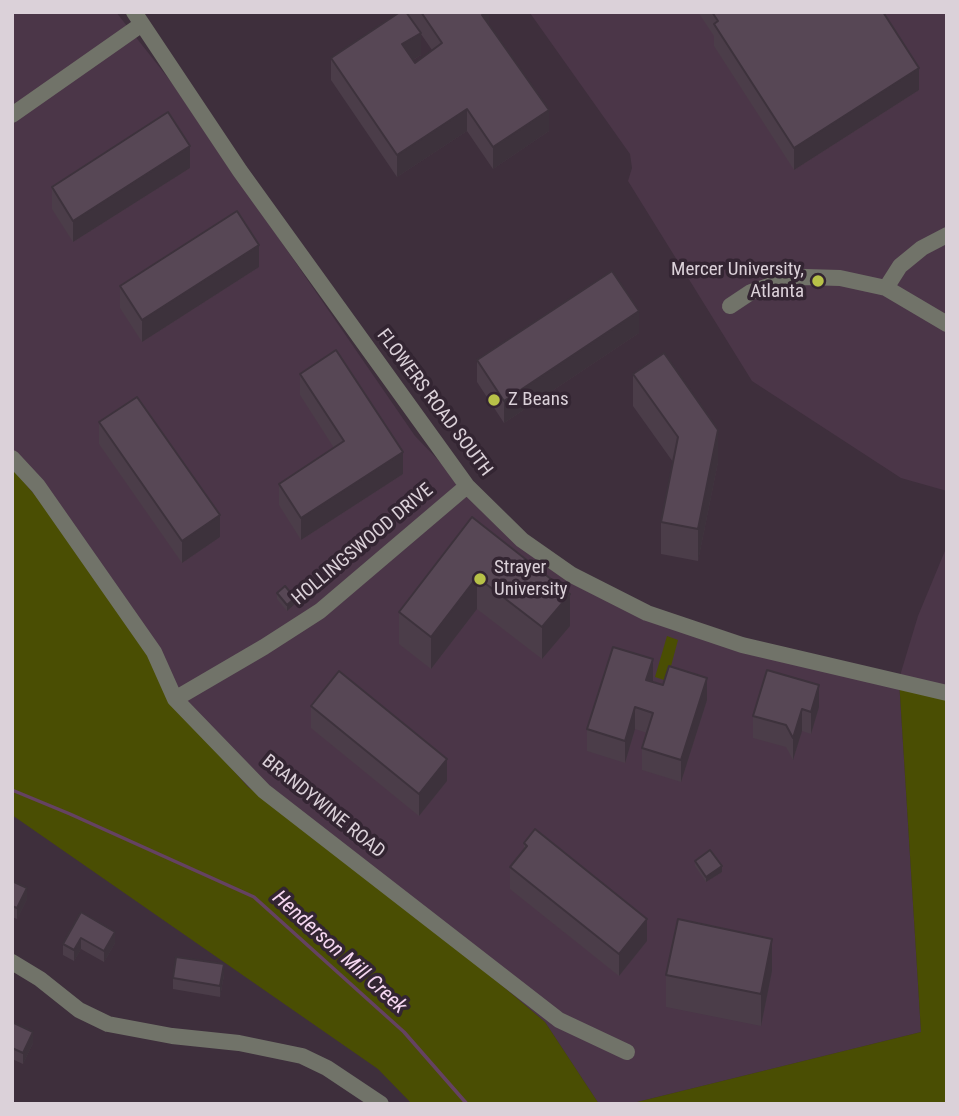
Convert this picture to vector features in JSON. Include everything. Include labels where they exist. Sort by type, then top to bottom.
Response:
[{"type":"street","points":[[12,115],[138,18]]},
{"type":"street","name":"FLOWERS ROAD SOUTH","points":[[138,18],[240,171],[467,486],[522,540],[572,575],[647,614],[742,645],[947,693]]},
{"type":"street","points":[[886,288],[900,266],[922,248],[947,234]]},
{"type":"street","points":[[730,306],[751,292],[774,284],[805,277],[840,278],[886,288],[947,324]]},
{"type":"street","points":[[930,315],[947,309]]},
{"type":"street","name":"BRANDYWINE ROAD","points":[[12,458],[38,486],[154,652],[175,699],[264,791],[559,1020],[626,1052]]},
{"type":"street","name":"HOLLINGSWOOD DRIVE","points":[[175,699],[242,661],[320,611],[467,486]]},
{"type":"street","points":[[12,962],[40,979],[79,1010],[108,1024],[172,1036],[239,1043],[302,1056],[327,1068],[381,1104]]},
{"type":"shaded area","points":[[12,12],[116,12],[172,83],[415,436],[495,519],[622,608],[899,679],[918,616],[947,546],[947,690],[899,680],[921,1032],[629,1104],[599,1104],[545,1022],[349,856],[248,787],[188,719],[12,468]]},
{"type":"shaded area","name":"Mercer University, Atlanta","points":[[947,12],[947,491],[901,478],[752,381],[628,181],[632,168],[630,154],[530,13]]},
{"type":"shaded area","points":[[12,468],[82,551],[188,719],[248,787],[349,856],[545,1022],[599,1104],[412,1104],[378,1069],[12,815]]},
{"type":"shaded area","points":[[667,636],[678,640],[667,681],[655,677]]},
{"type":"shaded area","points":[[899,679],[947,690],[947,1104],[629,1104],[921,1032]]},
{"type":"building","points":[[400,12],[406,12],[421,33],[402,44],[415,63],[442,43],[421,12],[486,12],[482,15],[549,110],[493,147],[467,109],[397,155],[331,58]]},
{"type":"building","points":[[712,12],[883,12],[919,68],[794,148],[714,24],[718,21]]},
{"type":"building","points":[[168,112],[190,146],[73,221],[52,187]]},
{"type":"building","points":[[237,211],[259,245],[142,320],[120,286]]},
{"type":"building","points":[[612,271],[639,311],[504,401],[477,360]]},
{"type":"building","points":[[336,350],[403,452],[301,518],[279,484],[344,441],[300,374]]},
{"type":"building","points":[[664,353],[718,430],[698,529],[661,522],[678,437],[633,374]]},
{"type":"building","points":[[137,397],[220,515],[182,541],[99,422]]},
{"type":"building","points":[[472,517],[570,594],[542,627],[477,577],[431,637],[399,612]]},
{"type":"building","points":[[285,586],[295,598],[287,605],[277,593]]},
{"type":"building","points":[[613,647],[653,659],[646,680],[663,685],[669,666],[707,678],[681,760],[642,748],[653,713],[635,707],[625,741],[587,729]]},
{"type":"building","points":[[767,670],[819,685],[811,712],[802,709],[793,738],[786,725],[753,716]]},
{"type":"building","points":[[339,671],[447,759],[419,794],[311,706]]},
{"type":"building","points":[[535,829],[647,919],[619,954],[510,867],[527,846],[524,843]]},
{"type":"building","points":[[710,850],[722,866],[706,877],[695,861]]},
{"type":"building","points":[[12,881],[27,888],[17,908],[12,906]]},
{"type":"building","points":[[81,912],[115,932],[104,951],[81,938],[74,950],[63,944]]},
{"type":"building","points":[[678,919],[772,939],[761,994],[666,975]]},
{"type":"building","points":[[176,957],[224,964],[220,986],[173,978]]},
{"type":"building","points":[[12,1022],[33,1032],[23,1053],[12,1048]]},
{"type":"waterway","name":"Henderson Mill Creek","points":[[12,790],[254,897],[404,1032],[467,1104]]},
{"type":"place","name":"Mercer University, Atlanta","points":[[818,281]]},
{"type":"place","name":"Z Beans","points":[[494,400]]},
{"type":"place","name":"Strayer University","points":[[480,579]]}]
